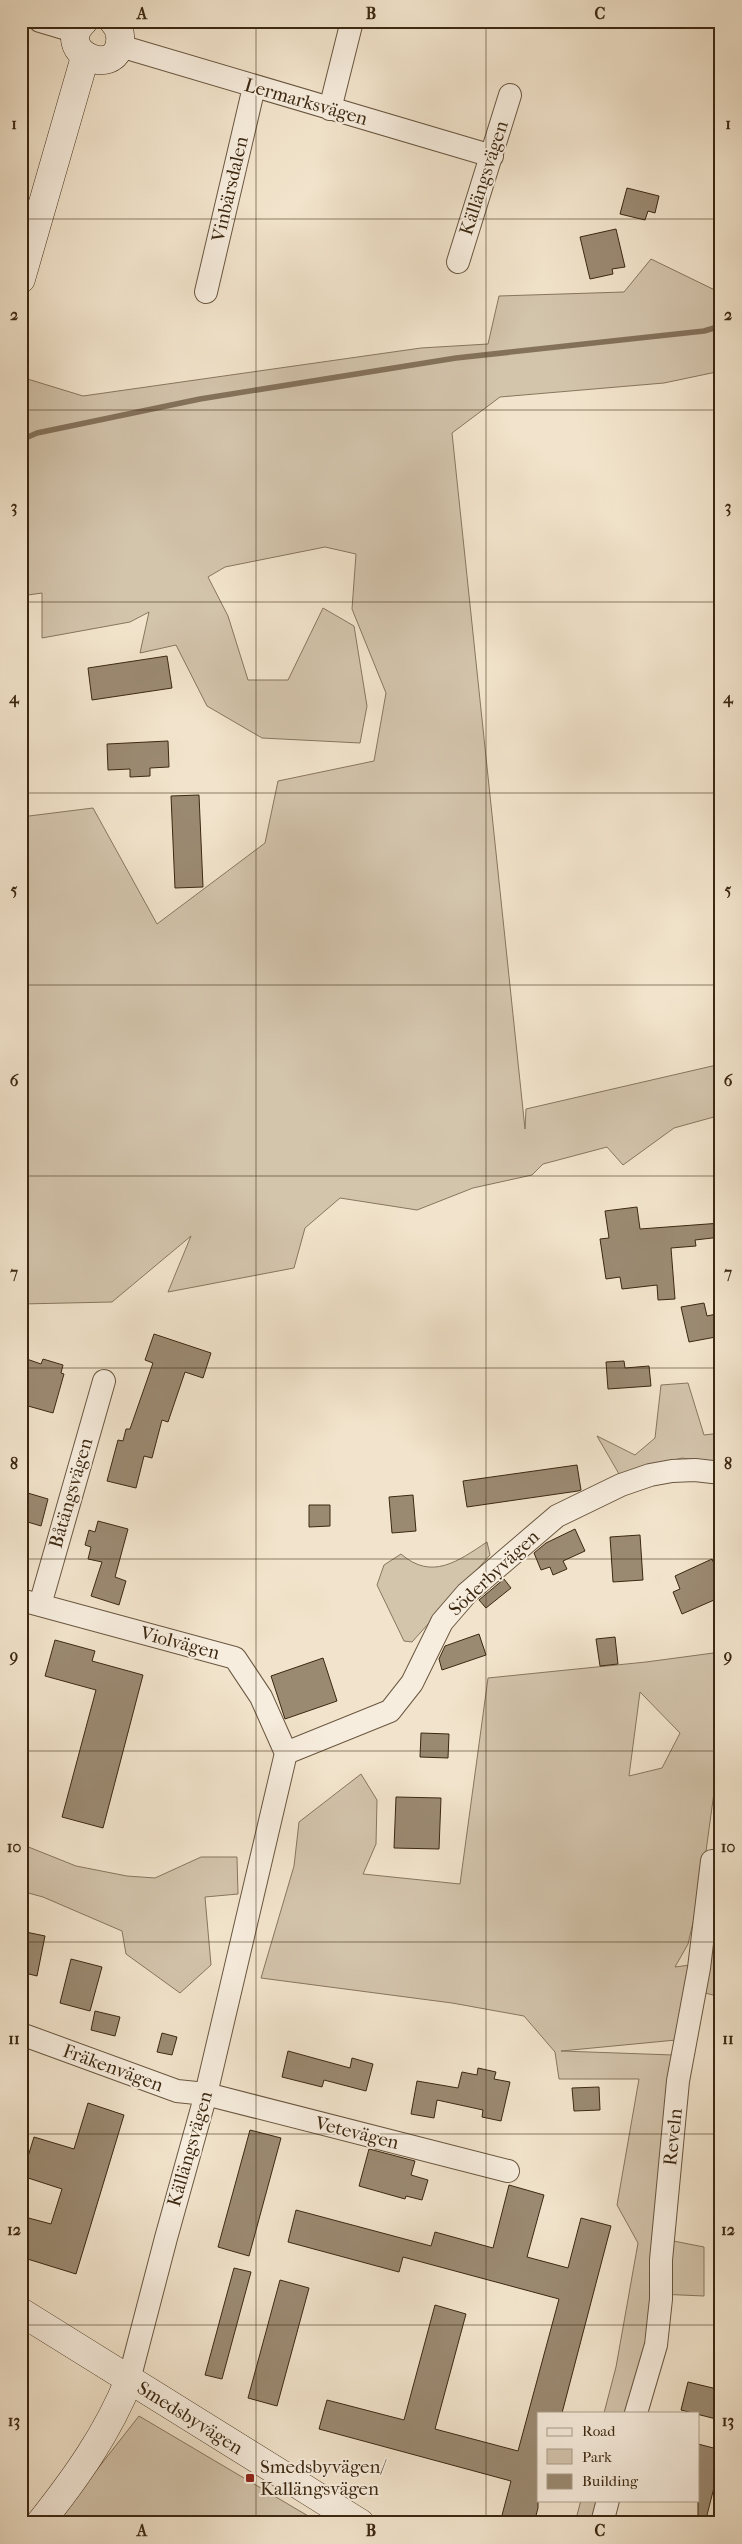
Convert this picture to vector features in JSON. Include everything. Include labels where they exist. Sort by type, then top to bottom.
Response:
[{"type":"street","points":[[40,21],[80,26],[76,41],[79,50],[85,57],[95,61],[105,60],[114,54],[116,34]]},
{"type":"street","points":[[330,109],[352,21]]},
{"type":"street","name":"Lermarksvägen","points":[[116,34],[254,87],[492,156]]},
{"type":"street","points":[[21,279],[85,57]]},
{"type":"street","name":"Vinbärsdalen","points":[[206,292],[254,87]]},
{"type":"street","name":"Källängsvägen","points":[[458,262],[510,95]]},
{"type":"street","name":"Båtängsvägen","points":[[31,1602],[104,1382]]},
{"type":"street","name":"Söderbyvägen","points":[[286,1753],[390,1711],[412,1683],[442,1622],[467,1593],[557,1516],[621,1485],[650,1476],[672,1471],[721,1472]]},
{"type":"street","name":"Violvägen","points":[[31,1602],[235,1658],[261,1697],[286,1753]]},
{"type":"street","name":"Källängsvägen","points":[[40,2523],[74,2480],[118,2409],[129,2380],[206,2094],[286,1753]]},
{"type":"street","name":"Reveln","points":[[636,2412],[656,2344],[661,2299],[661,2260],[678,2082],[699,1968],[712,1861]]},
{"type":"street","name":"Fräkenvägen","points":[[21,2034],[177,2091],[206,2094]]},
{"type":"street","name":"Vetevägen","points":[[206,2094],[508,2172]]},
{"type":"street","name":"Smedsbyvägen","points":[[21,2312],[360,2523]]},
{"type":"street","points":[[602,2523],[607,2502]]},
{"type":"green space","points":[[651,259],[721,293],[721,371],[664,383],[500,397],[452,433],[525,1129],[526,1109],[721,1064],[721,1115],[674,1128],[623,1165],[607,1147],[543,1164],[532,1175],[473,1188],[417,1210],[340,1198],[305,1228],[294,1268],[168,1292],[191,1236],[112,1302],[21,1304],[21,817],[93,808],[157,924],[265,843],[278,781],[374,761],[386,693],[352,609],[356,554],[325,547],[225,567],[208,577],[228,616],[248,680],[288,680],[323,608],[354,626],[367,706],[360,743],[262,738],[207,706],[176,645],[140,653],[149,612],[130,622],[42,638],[42,593],[21,596],[21,377],[83,396],[421,348],[488,344],[499,296],[624,292]]},
{"type":"green space","points":[[688,1383],[704,1435],[721,1433],[721,1463],[682,1458],[619,1474],[597,1436],[635,1455],[655,1438],[661,1385]]},
{"type":"green space","points":[[487,1542],[490,1555],[412,1642],[404,1641],[377,1585],[384,1565],[401,1554],[412,1562],[423,1566],[445,1565],[466,1556]]},
{"type":"green space","points":[[721,1652],[721,1741],[701,1888],[688,1944],[675,1967],[690,1965],[676,2040],[561,2051],[673,2055],[653,2237],[704,2247],[704,2296],[658,2294],[631,2412],[604,2412],[616,2367],[638,2243],[617,2205],[639,2079],[559,2079],[555,2052],[524,2016],[452,2003],[261,1978],[294,1866],[299,1822],[361,1774],[377,1800],[376,1844],[363,1874],[460,1884],[488,1678],[646,1662]],"holes":[[[640,1692],[680,1733],[662,1768],[629,1776]]]},
{"type":"green space","points":[[21,1844],[76,1866],[127,1876],[155,1878],[201,1857],[237,1857],[238,1894],[205,1897],[211,1965],[180,1993],[126,1954],[122,1931],[43,1897],[21,1891]]},
{"type":"green space","points":[[721,1918],[721,1997],[701,1992]]},
{"type":"green space","points":[[139,2416],[320,2523],[55,2523]]},
{"type":"green space","points":[[580,2502],[607,2502],[602,2523],[575,2523]]},
{"type":"building","points":[[627,188],[659,196],[655,213],[648,211],[645,220],[620,214]]},
{"type":"building","points":[[616,229],[625,267],[612,269],[613,274],[590,279],[580,237]]},
{"type":"building","points":[[167,656],[172,688],[92,700],[88,668]]},
{"type":"building","points":[[168,741],[169,767],[150,768],[150,776],[130,777],[130,769],[108,770],[107,744]]},
{"type":"building","points":[[199,795],[203,887],[175,888],[171,796]]},
{"type":"building","points":[[637,1207],[640,1229],[721,1223],[721,1237],[695,1240],[696,1246],[671,1248],[675,1299],[658,1300],[657,1285],[622,1289],[620,1277],[606,1279],[600,1239],[609,1238],[605,1211]]},
{"type":"building","points":[[704,1303],[707,1316],[721,1313],[721,1336],[689,1342],[681,1307]]},
{"type":"building","points":[[154,1334],[211,1353],[203,1378],[185,1372],[168,1422],[162,1420],[152,1458],[144,1456],[136,1488],[107,1481],[118,1440],[123,1441],[126,1429],[130,1429],[153,1363],[145,1360]]},
{"type":"building","points":[[21,1357],[41,1364],[43,1359],[63,1365],[61,1373],[64,1374],[53,1413],[21,1404]]},
{"type":"building","points":[[624,1361],[625,1368],[649,1366],[651,1386],[608,1389],[606,1362]]},
{"type":"building","points":[[577,1465],[581,1490],[467,1507],[463,1481]]},
{"type":"building","points":[[21,1491],[48,1499],[41,1526],[21,1520]]},
{"type":"building","points":[[413,1495],[416,1531],[392,1533],[389,1497]]},
{"type":"building","points":[[309,1505],[330,1505],[330,1526],[309,1527]]},
{"type":"building","points":[[98,1521],[128,1529],[115,1577],[126,1581],[119,1605],[91,1596],[102,1562],[88,1559],[91,1547],[85,1545],[89,1530],[95,1532]]},
{"type":"building","points":[[575,1529],[585,1551],[563,1561],[567,1569],[553,1575],[550,1567],[541,1570],[534,1553],[546,1543]]},
{"type":"building","points":[[640,1535],[643,1580],[613,1582],[610,1537]]},
{"type":"building","points":[[712,1559],[721,1580],[721,1597],[682,1614],[673,1592],[680,1589],[675,1576]]},
{"type":"building","points":[[504,1579],[511,1588],[486,1608],[479,1600]]},
{"type":"building","points":[[479,1634],[486,1655],[442,1670],[439,1659],[445,1646]]},
{"type":"building","points":[[615,1637],[618,1664],[600,1666],[596,1639]]},
{"type":"building","points":[[55,1640],[95,1651],[92,1661],[143,1675],[103,1828],[62,1817],[96,1690],[45,1676]]},
{"type":"building","points":[[323,1658],[337,1701],[285,1719],[271,1676]]},
{"type":"building","points":[[421,1733],[449,1734],[448,1758],[420,1757]]},
{"type":"building","points":[[396,1797],[441,1798],[439,1849],[394,1848]]},
{"type":"building","points":[[21,1931],[45,1936],[37,1976],[21,1972]]},
{"type":"building","points":[[71,1959],[102,1967],[90,2011],[60,2003]]},
{"type":"building","points":[[95,2011],[120,2017],[115,2036],[91,2030]]},
{"type":"building","points":[[162,2033],[177,2037],[172,2055],[157,2052]]},
{"type":"building","points":[[288,2051],[350,2068],[352,2058],[373,2064],[366,2091],[324,2080],[322,2087],[282,2077]]},
{"type":"building","points":[[478,2068],[496,2072],[494,2079],[510,2082],[501,2121],[482,2117],[483,2110],[437,2100],[434,2118],[411,2114],[417,2081],[458,2088],[462,2072],[477,2075]]},
{"type":"building","points":[[599,2087],[600,2110],[574,2111],[572,2088]]},
{"type":"building","points":[[88,2103],[124,2115],[76,2274],[21,2257],[21,2216],[51,2224],[62,2189],[22,2176],[34,2137],[74,2149]]},
{"type":"building","points":[[250,2130],[281,2138],[249,2256],[218,2247]]},
{"type":"building","points":[[369,2149],[415,2161],[411,2175],[428,2180],[422,2200],[406,2196],[405,2199],[359,2186]]},
{"type":"building","points":[[509,2185],[544,2195],[527,2257],[568,2268],[581,2218],[611,2226],[562,2412],[537,2412],[538,2508],[534,2523],[500,2523],[511,2481],[319,2429],[327,2400],[404,2420],[435,2305],[466,2314],[435,2429],[518,2451],[559,2299],[403,2257],[399,2272],[288,2242],[296,2210],[431,2246],[435,2232],[493,2248]]},
{"type":"building","points":[[234,2268],[251,2272],[222,2379],[205,2375]]},
{"type":"building","points":[[280,2280],[309,2288],[277,2406],[248,2398]]},
{"type":"building","points":[[688,2382],[721,2390],[716,2419],[700,2415],[700,2412],[681,2410]]},
{"type":"building","points":[[700,2445],[721,2450],[721,2460],[705,2523],[698,2523]]},
{"type":"waterway","points":[[21,440],[37,433],[200,399],[456,358],[704,331],[721,326]]},
{"type":"waterway","points":[[712,1942],[721,1941]]},
{"type":"place","name":"Smedsbyvägen/ Kallängsvägen","points":[[250,2478]]}]
